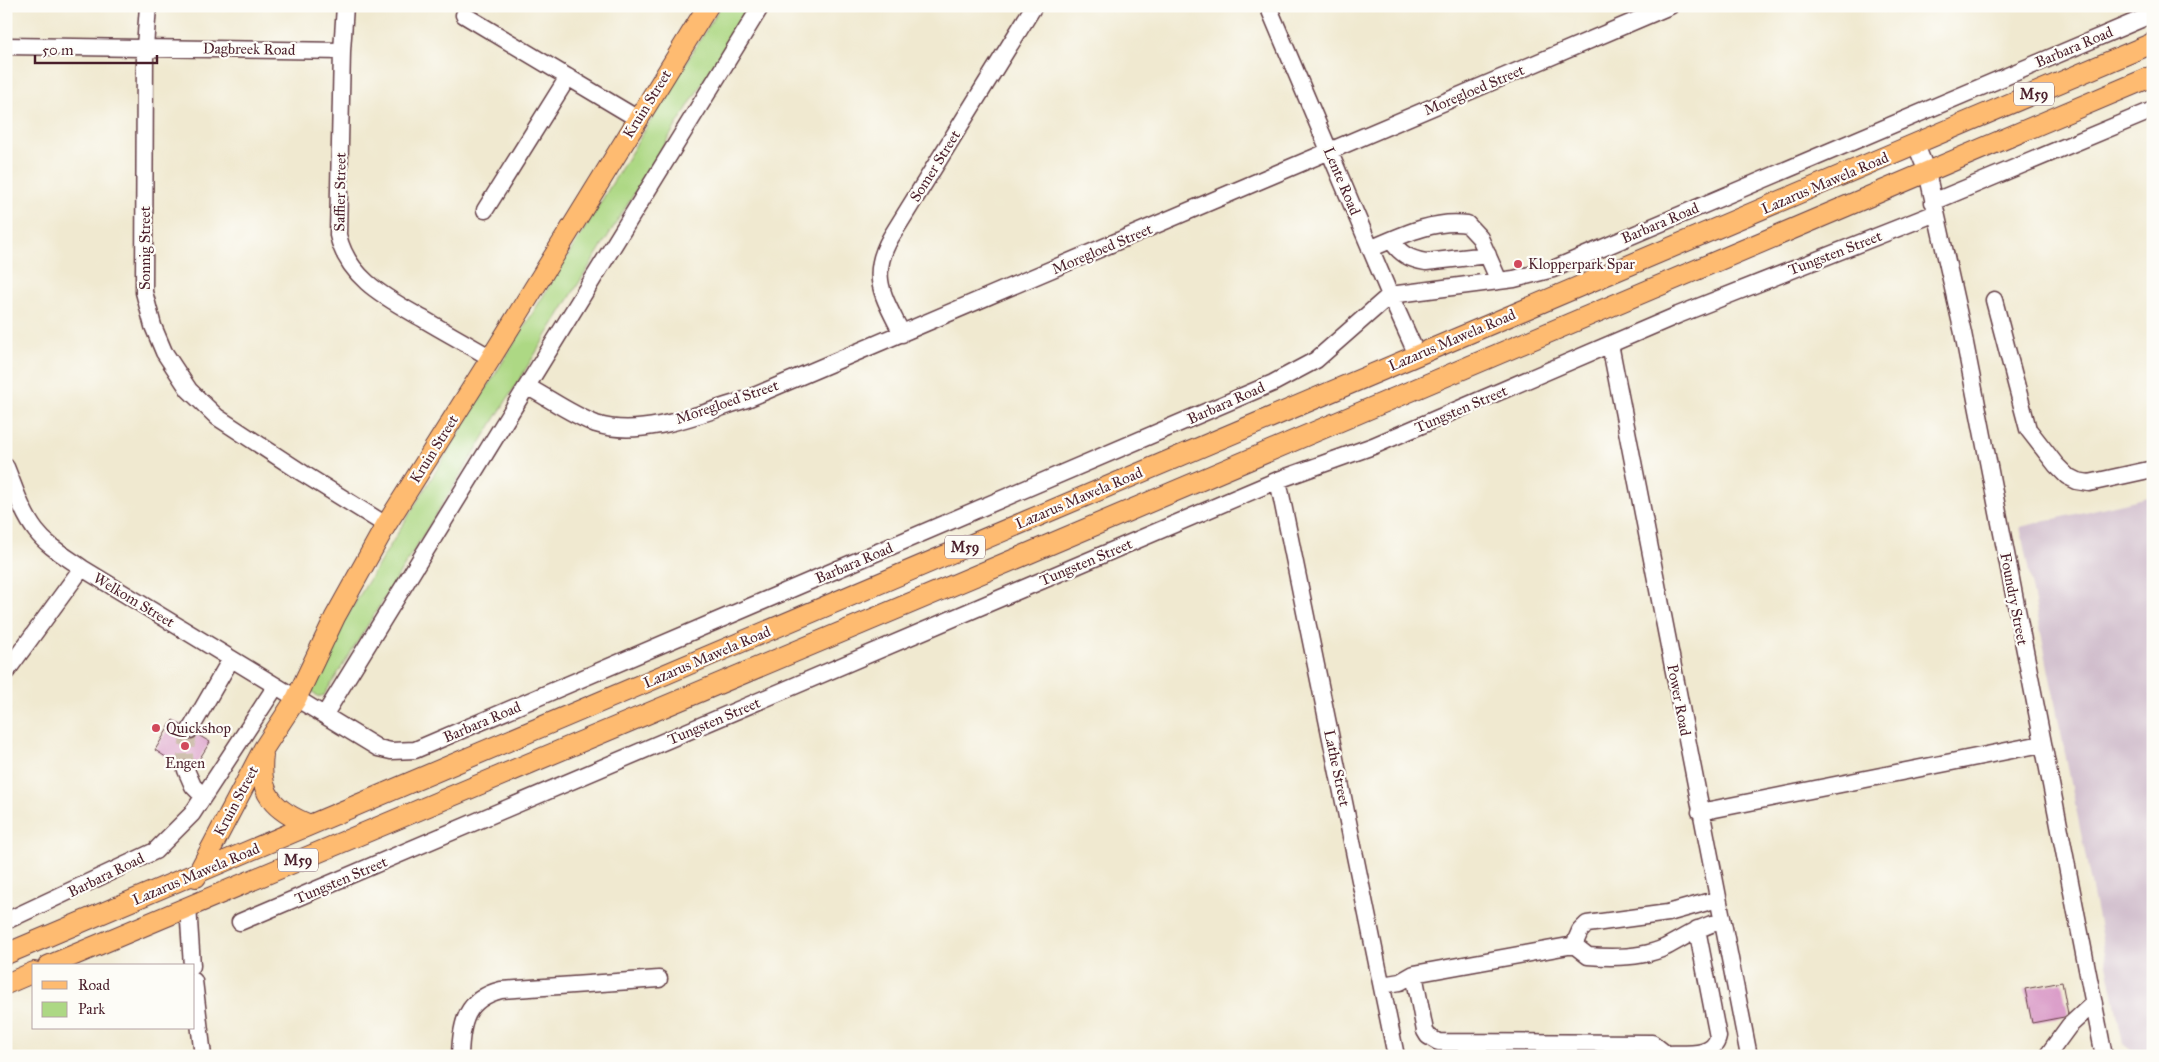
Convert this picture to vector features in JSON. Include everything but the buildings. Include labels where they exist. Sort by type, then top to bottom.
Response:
[{"type":"main road","name":"Kruin Street","points":[[188,906],[197,873],[264,748],[296,699],[336,617],[386,525],[708,6]]},
{"type":"main road","name":"Lazarus Mawela Road","points":[[6,954],[2153,44]]},
{"type":"main road","name":"Lazarus Mawela Road","points":[[53,964],[2153,76]]},
{"type":"main road","points":[[1417,355],[1440,360],[1453,360],[1516,346]]},
{"type":"main road","points":[[264,748],[262,776],[268,796],[276,806],[289,816],[310,825]]},
{"type":"main road","points":[[6,984],[32,973]]},
{"type":"street","name":"Sonnig Street","points":[[148,6],[145,47],[144,292],[153,326],[164,352],[189,390],[218,417],[386,525]]},
{"type":"street","name":"Saffier Street","points":[[345,6],[342,51],[338,235],[346,259],[358,275],[382,295],[491,358]]},
{"type":"street","points":[[325,714],[761,6]]},
{"type":"street","name":"Somer Street","points":[[902,334],[880,284],[880,257],[1034,6]]},
{"type":"street","name":"Lente Road","points":[[1268,6],[1417,355]]},
{"type":"street","name":"Moregloed Street","points":[[528,386],[595,423],[627,429],[649,427],[747,399],[1670,6]]},
{"type":"street","name":"Barbara Road","points":[[296,699],[325,714],[378,748],[390,751],[415,750],[1273,383],[1316,360],[1390,295],[1529,277],[1553,269],[2153,14]]},
{"type":"street","points":[[464,15],[638,119]]},
{"type":"street","name":"Dagbreek Road","points":[[6,46],[342,51]]},
{"type":"street","points":[[484,210],[568,77]]},
{"type":"street","name":"Tungsten Street","points":[[240,922],[1278,480],[1373,446],[1678,315],[1935,208],[2153,110]]},
{"type":"street","name":"Foundry Street","points":[[1916,145],[1927,172],[1963,333],[2104,1056]]},
{"type":"street","points":[[1370,248],[1432,225],[1448,223],[1467,224],[1480,238],[1499,281]]},
{"type":"street","points":[[1391,240],[1399,252],[1426,262],[1488,255]]},
{"type":"street","points":[[1994,300],[2028,429],[2067,476],[2077,481],[2089,483],[2153,469]]},
{"type":"street","name":"Power Road","points":[[1610,344],[1749,1056]]},
{"type":"street","name":"Welkom Street","points":[[6,467],[25,513],[36,532],[50,545],[82,568],[296,699]]},
{"type":"street","name":"Lathe Street","points":[[1278,480],[1396,1056]]},
{"type":"street","points":[[6,672],[82,568]]},
{"type":"street","points":[[190,730],[231,659]]},
{"type":"street","name":"Barbara Road","points":[[6,922],[154,851],[192,814],[276,686]]},
{"type":"street","points":[[1700,812],[2042,744]]},
{"type":"street","points":[[186,770],[193,786],[203,796]]},
{"type":"street","points":[[1574,945],[1580,931],[1587,924],[1668,913],[1718,899]]},
{"type":"street","points":[[188,906],[192,964]]},
{"type":"street","points":[[1382,985],[1400,982],[1414,974],[1574,945],[1588,956],[1640,954],[1664,948],[1697,929],[1722,920]]},
{"type":"street","points":[[1414,974],[1425,1031],[1428,1036],[1438,1042],[1652,1043],[1666,1054],[1709,1051],[1717,1044],[1718,1037],[1697,929]]},
{"type":"street","points":[[460,1056],[465,1019],[475,1001],[487,993],[502,990],[659,979]]},
{"type":"street","points":[[195,989],[203,1056]]},
{"type":"street","points":[[2046,1056],[2069,1026],[2094,1003]]},
{"type":"shaded area","points":[[2153,496],[2153,1056],[2138,1056],[2123,1044],[2020,527]]},
{"type":"green space","points":[[721,6],[750,6],[335,678],[324,695],[318,697],[311,690],[339,629]]},
{"type":"tunnel","points":[[186,770],[185,753],[190,730]]},
{"type":"place","name":"Klopperpark Spar","points":[[1518,264]]},
{"type":"place","name":"Quickshop","points":[[156,728]]},
{"type":"place","name":"Engen","points":[[185,746]]}]
